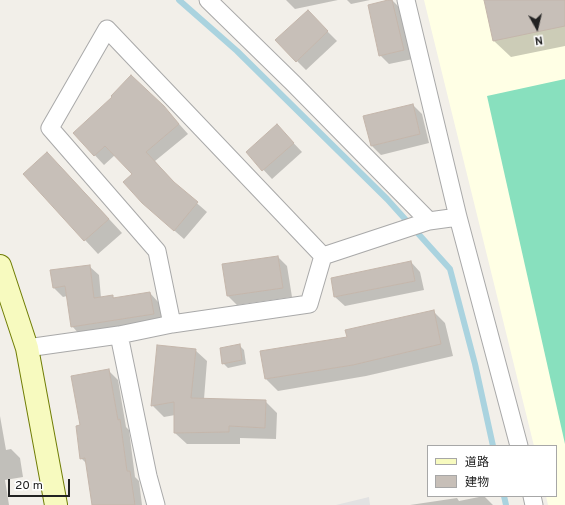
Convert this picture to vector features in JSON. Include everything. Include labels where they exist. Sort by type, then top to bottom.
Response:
[{"type":"street","points":[[208,0],[429,222]]},
{"type":"street","points":[[406,0],[458,217],[519,445]]},
{"type":"street","points":[[172,324],[157,251],[50,128],[107,29],[323,256]]},
{"type":"street","points":[[323,256],[429,222],[458,217]]},
{"type":"street","points":[[27,348],[120,335],[172,324],[309,304],[323,256]]},
{"type":"street","points":[[0,266],[27,348],[56,505]]},
{"type":"street","points":[[120,335],[148,476],[156,505]]},
{"type":"shaded area","points":[[424,0],[565,0],[565,505],[548,505],[546,497],[557,497],[557,445],[534,445]]},
{"type":"shaded area","points":[[369,497],[370,505],[336,505]]},
{"type":"green space","points":[[565,79],[565,444],[487,96]]},
{"type":"building","points":[[392,0],[404,50],[379,56],[368,5]]},
{"type":"building","points":[[484,0],[565,0],[565,26],[493,41]]},
{"type":"building","points":[[308,10],[328,31],[296,62],[275,40]]},
{"type":"building","points":[[131,75],[164,106],[179,124],[146,152],[174,182],[198,202],[174,231],[142,203],[123,182],[132,174],[105,146],[94,156],[73,133],[112,97],[111,96]]},
{"type":"building","points":[[413,104],[420,134],[371,146],[363,116]]},
{"type":"building","points":[[277,124],[294,143],[262,171],[246,152]]},
{"type":"building","points":[[47,152],[109,219],[84,241],[23,174]]},
{"type":"building","points":[[278,256],[283,288],[227,296],[222,264]]},
{"type":"building","points":[[411,261],[415,281],[334,297],[331,278]]},
{"type":"building","points":[[90,265],[94,298],[113,295],[113,298],[150,292],[154,314],[71,327],[65,286],[53,288],[50,270]]},
{"type":"building","points":[[434,310],[441,344],[353,365],[265,379],[260,351],[347,337],[345,330]]},
{"type":"building","points":[[240,344],[242,360],[222,364],[220,348]]},
{"type":"building","points":[[157,345],[196,349],[191,398],[266,400],[265,428],[229,426],[229,432],[174,433],[174,402],[151,406]]},
{"type":"building","points":[[109,369],[118,420],[120,419],[127,471],[130,471],[135,505],[92,505],[85,458],[80,459],[76,426],[80,425],[71,376]]},
{"type":"waterway","points":[[179,0],[237,51],[387,199],[450,269],[475,364],[493,445]]},
{"type":"waterway","points":[[504,497],[506,505]]}]
